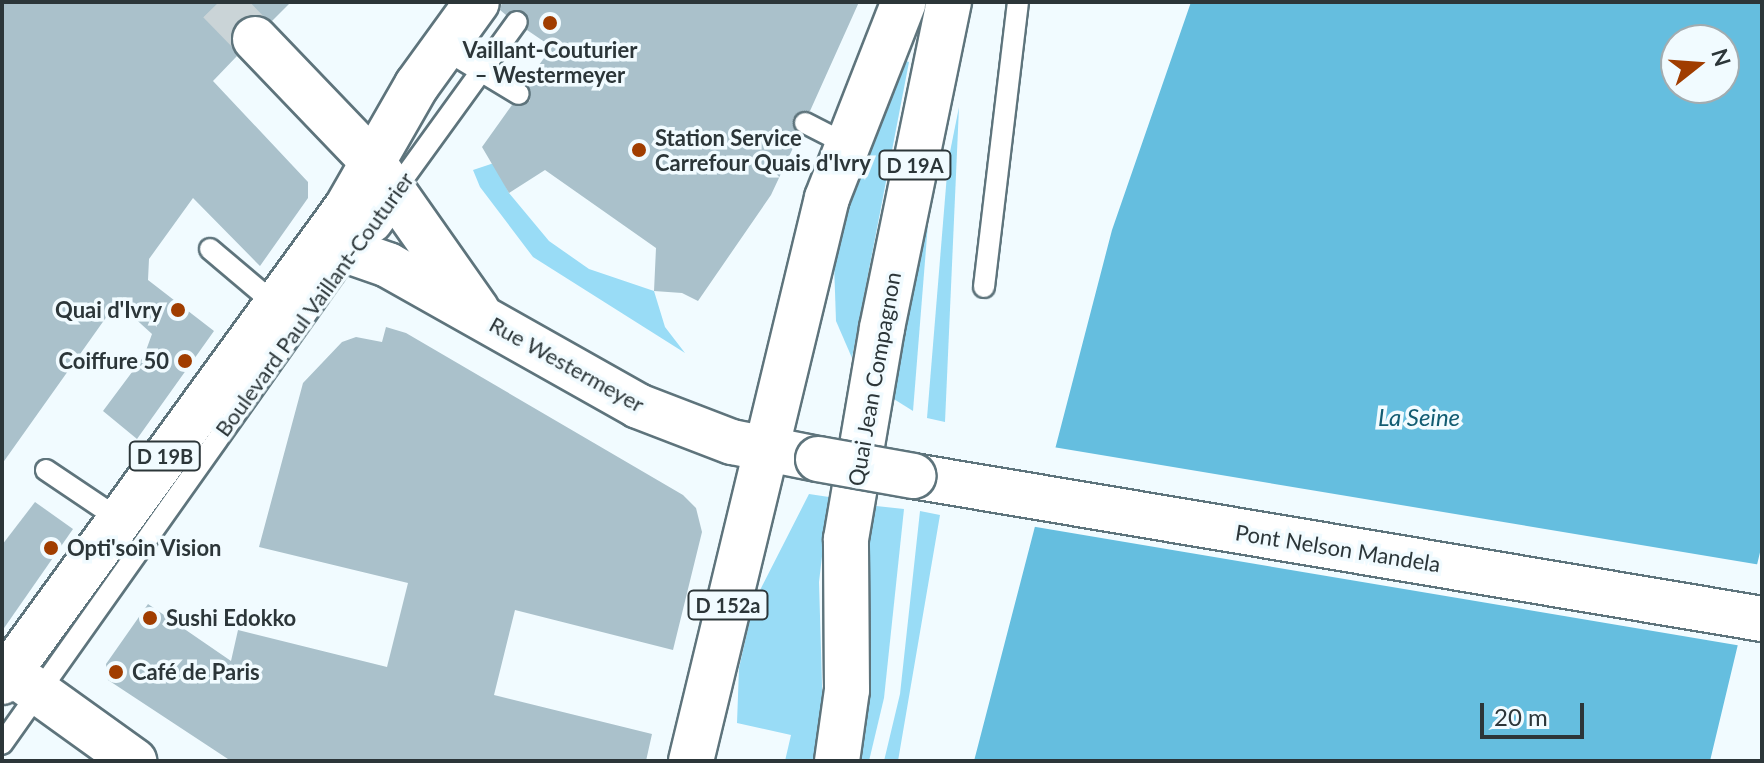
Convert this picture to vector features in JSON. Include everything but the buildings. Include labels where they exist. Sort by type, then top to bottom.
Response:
[{"type":"main road","name":"Boulevard Paul Vaillant-Couturier","points":[[13,678],[119,519],[276,305],[362,214],[462,58],[477,2]]},
{"type":"main road","name":"D 152a","points":[[691,761],[827,198],[904,2]]},
{"type":"main road","name":"Quai Jean Compagnon","points":[[837,761],[847,690],[846,539],[882,328],[949,2]]},
{"type":"main road","name":"Rue Westermeyer","points":[[255,39],[362,214],[483,318],[638,406],[765,449],[818,459]]},
{"type":"main road","points":[[362,214],[388,265],[483,318]]},
{"type":"main road","name":"Pont Nelson Mandela","points":[[818,459],[1762,619]]},
{"type":"main road","points":[[13,678],[134,761]]},
{"type":"lane","points":[[984,287],[1018,2]]},
{"type":"lane","name":"Boulevard Paul Vaillant-Couturier","points":[[462,58],[517,22]]},
{"type":"lane","points":[[462,58],[519,94]]},
{"type":"lane","points":[[805,123],[848,145]]},
{"type":"lane","name":"Boulevard Paul Vaillant-Couturier","points":[[2,744],[13,678],[362,214]]},
{"type":"lane","points":[[210,249],[276,305]]},
{"type":"lane","points":[[46,470],[119,519]]},
{"type":"shaded area","points":[[903,60],[909,62],[852,358],[836,321],[834,263],[844,215]]},
{"type":"shaded area","points":[[959,107],[945,422],[927,418],[948,162]]},
{"type":"shaded area","points":[[933,161],[913,411],[889,396]]},
{"type":"shaded area","points":[[494,163],[509,193],[549,241],[589,269],[654,291],[665,327],[685,353],[533,257],[480,187],[473,170]]},
{"type":"shaded area","points":[[809,494],[829,497],[819,582],[823,719],[813,761],[785,761],[791,735],[737,723],[739,668],[754,602]]},
{"type":"shaded area","points":[[867,505],[904,509],[884,698],[869,761],[854,761]]},
{"type":"shaded area","points":[[920,511],[940,515],[898,761],[884,761],[900,694]]},
{"type":"water","name":"La Seine","points":[[1191,2],[1762,2],[1762,544],[1710,761],[974,761],[1112,230]]},
{"type":"pier","points":[[1053,447],[1761,565],[1742,646],[1030,526]]},
{"type":"tunnel","points":[[219,2],[255,39]]},
{"type":"place","name":"Vaillant-Couturier – Westermeyer","points":[[550,23]]},
{"type":"place","name":"Station Service Carrefour Quais d'Ivry","points":[[639,150]]},
{"type":"place","name":"Quai d'Ivry","points":[[178,310]]},
{"type":"place","name":"Coiffure 50","points":[[185,361]]},
{"type":"place","name":"Opti'soin Vision","points":[[51,548]]},
{"type":"place","name":"Sushi Edokko","points":[[150,618]]},
{"type":"place","name":"Café de Paris","points":[[116,672]]}]
